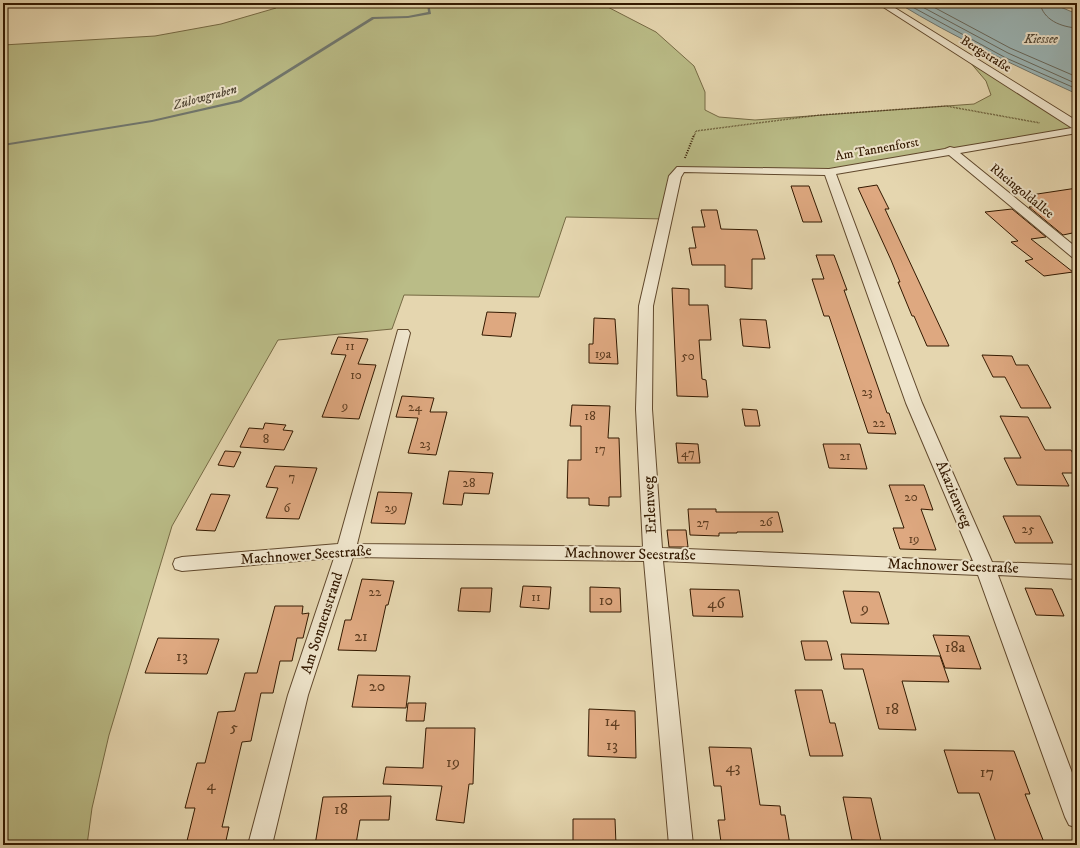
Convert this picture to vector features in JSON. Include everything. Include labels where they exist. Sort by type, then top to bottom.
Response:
[{"type":"street","name":"Bergstraße","points":[[881,3],[1077,126]]},
{"type":"street","name":"Am Tannenforst","points":[[681,169],[829,172],[950,150],[1077,130]]},
{"type":"street","name":"Rheingoldallee","points":[[950,150],[1077,254]]},
{"type":"street","name":"Erlenweg","points":[[681,169],[675,176],[646,306],[644,409],[653,554],[681,845]]},
{"type":"street","name":"Akazienweg","points":[[829,172],[914,403],[985,567],[1077,817]]},
{"type":"street","name":"Am Sonnenstrand","points":[[260,845],[298,695],[346,550],[403,333]]},
{"type":"street","name":"Machnower Seestraße","points":[[182,564],[346,550],[653,554],[1077,572]]},
{"type":"path","points":[[1066,3],[1077,7]]},
{"type":"path","points":[[681,169],[696,131],[812,116],[946,106],[1047,124]]},
{"type":"green space","points":[[280,3],[600,3],[656,32],[694,66],[705,92],[705,110],[719,117],[755,120],[974,104],[991,95],[986,81],[964,55],[1077,130],[829,172],[681,169],[666,219],[566,217],[539,297],[404,295],[392,329],[278,340],[172,526],[109,735],[92,808],[87,845],[3,845],[3,45],[155,36],[221,24],[276,8]]},
{"type":"water","name":"Kiessee","points":[[898,3],[1051,3],[1077,14],[1077,94],[964,40]]},
{"type":"building","points":[[877,185],[889,209],[885,209],[949,346],[927,346],[914,316],[912,316],[891,260],[858,188]]},
{"type":"building","points":[[791,186],[809,186],[822,222],[803,222]]},
{"type":"building","points":[[1077,188],[1077,232],[1063,235],[1029,207],[1039,206],[1024,196]]},
{"type":"building","points":[[1012,209],[1046,237],[1031,239],[1073,272],[1044,276],[1025,261],[1033,259],[1011,242],[1018,241],[985,212]]},
{"type":"building","points":[[701,210],[717,210],[721,229],[757,230],[765,259],[752,259],[752,289],[725,287],[725,265],[692,265],[689,248],[696,248],[692,227],[705,227]]},
{"type":"building","points":[[816,255],[834,255],[847,290],[844,290],[887,413],[889,413],[896,434],[868,433],[829,316],[824,316],[812,279],[824,279]]},
{"type":"building","points":[[672,288],[689,289],[689,305],[708,305],[711,340],[699,340],[702,379],[706,380],[708,397],[677,396]]},
{"type":"building","points":[[487,312],[516,313],[511,337],[482,335]]},
{"type":"building","points":[[594,318],[615,319],[618,364],[589,363],[589,344],[593,344]]},
{"type":"building","points":[[740,319],[766,320],[770,348],[743,346]]},
{"type":"building","points":[[338,337],[368,339],[358,364],[376,365],[359,419],[322,417],[346,355],[331,354]]},
{"type":"building","points":[[982,355],[1012,356],[1016,365],[1028,365],[1051,408],[1021,408],[1005,377],[993,377]]},
{"type":"building","points":[[402,396],[434,398],[430,412],[447,412],[436,455],[408,453],[418,418],[396,417]]},
{"type":"building","points":[[572,405],[610,406],[608,438],[619,438],[621,497],[609,497],[609,506],[589,505],[589,498],[567,498],[568,460],[581,460],[581,426],[570,426]]},
{"type":"building","points":[[742,409],[757,410],[760,426],[745,426]]},
{"type":"building","points":[[1000,416],[1028,417],[1045,450],[1071,450],[1077,461],[1077,473],[1062,473],[1069,486],[1017,485],[1004,458],[1021,458]]},
{"type":"building","points":[[265,423],[286,425],[283,430],[293,431],[284,450],[240,447],[249,428],[263,429]]},
{"type":"building","points":[[676,443],[698,444],[700,463],[678,463]]},
{"type":"building","points":[[823,444],[860,444],[867,469],[829,468]]},
{"type":"building","points":[[225,451],[241,452],[234,467],[218,465]]},
{"type":"building","points":[[275,466],[317,468],[299,519],[266,518],[278,488],[266,487]]},
{"type":"building","points":[[449,471],[493,473],[489,494],[464,493],[462,505],[443,504]]},
{"type":"building","points":[[889,485],[924,485],[933,510],[921,509],[936,550],[900,549],[893,528],[904,528]]},
{"type":"building","points":[[378,492],[412,493],[405,524],[371,523]]},
{"type":"building","points":[[211,494],[230,495],[215,531],[196,530]]},
{"type":"building","points":[[688,509],[716,509],[716,512],[778,512],[783,532],[719,533],[719,536],[690,535]]},
{"type":"building","points":[[1003,516],[1040,516],[1053,543],[1015,543]]},
{"type":"building","points":[[667,530],[686,530],[688,547],[669,547]]},
{"type":"building","points":[[362,579],[394,581],[388,605],[386,605],[376,651],[338,650],[345,620],[351,620]]},
{"type":"building","points":[[523,586],[551,587],[549,609],[520,607]]},
{"type":"building","points":[[590,587],[620,588],[621,612],[590,612]]},
{"type":"building","points":[[461,588],[492,588],[490,612],[458,611]]},
{"type":"building","points":[[1025,588],[1052,589],[1064,616],[1036,615]]},
{"type":"building","points":[[690,589],[739,590],[743,617],[693,616]]},
{"type":"building","points":[[843,591],[879,592],[889,624],[851,623]]},
{"type":"building","points":[[275,606],[303,606],[302,614],[309,613],[303,638],[297,638],[292,661],[280,661],[273,693],[261,693],[251,741],[242,742],[222,827],[229,827],[225,845],[186,845],[195,808],[185,808],[197,763],[205,763],[218,712],[235,711],[245,673],[257,673]]},
{"type":"building","points":[[933,635],[969,636],[981,669],[945,668]]},
{"type":"building","points":[[158,638],[219,639],[207,674],[145,673]]},
{"type":"building","points":[[801,641],[827,641],[832,660],[805,660]]},
{"type":"building","points":[[841,654],[940,656],[949,682],[902,681],[916,730],[879,729],[863,669],[844,669]]},
{"type":"building","points":[[358,675],[410,676],[406,708],[352,707]]},
{"type":"building","points":[[795,690],[822,690],[830,723],[835,723],[843,756],[810,756]]},
{"type":"building","points":[[408,703],[426,703],[424,721],[406,721]]},
{"type":"building","points":[[589,709],[635,711],[636,758],[588,756]]},
{"type":"building","points":[[426,728],[475,728],[473,784],[469,784],[464,823],[436,820],[442,786],[383,784],[386,767],[423,768]]},
{"type":"building","points":[[709,747],[751,748],[760,805],[780,806],[781,815],[785,815],[790,845],[729,845],[728,842],[721,842],[718,820],[725,820],[721,786],[714,786]]},
{"type":"building","points":[[944,750],[1014,751],[1030,794],[1025,794],[1045,845],[997,845],[979,793],[958,793]]},
{"type":"building","points":[[391,796],[389,820],[360,820],[356,844],[315,845],[323,797]]},
{"type":"building","points":[[843,797],[871,798],[881,841],[852,840]]},
{"type":"building","points":[[573,819],[615,819],[616,845],[573,845]]},
{"type":"waterway","name":"Zülowgraben","points":[[3,145],[152,121],[240,101],[373,18],[408,17],[430,13],[428,3]]}]
